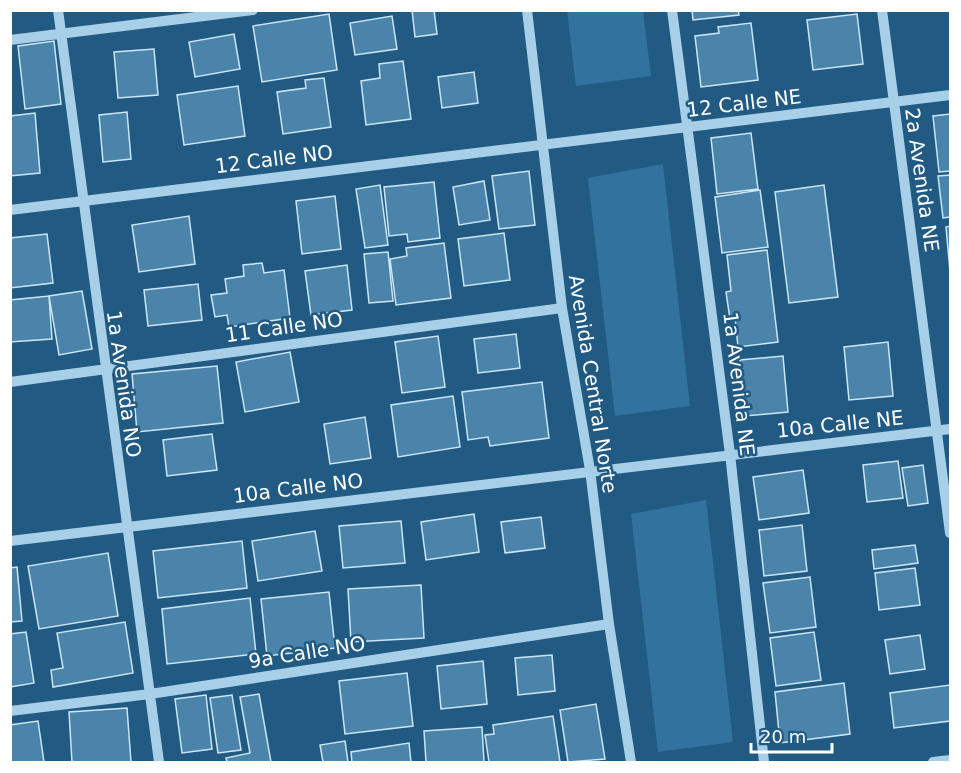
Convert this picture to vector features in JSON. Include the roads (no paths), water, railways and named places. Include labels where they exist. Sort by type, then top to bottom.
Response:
[{"type":"street","name":"1a Avenida NO","points":[[58,10],[104,370],[159,762]]},
{"type":"street","points":[[10,40],[254,10]]},
{"type":"street","name":"Avenida Central Norte","points":[[527,10],[562,308],[590,470],[609,624],[631,762]]},
{"type":"street","name":"1a Avenida NE","points":[[672,10],[730,454],[764,762]]},
{"type":"street","name":"2a Avenida NE","points":[[882,10],[951,533]]},
{"type":"street","name":"12 Calle NE","points":[[543,146],[951,95]]},
{"type":"street","name":"12 Calle NO","points":[[10,210],[543,146]]},
{"type":"street","name":"11 Calle NO","points":[[10,382],[562,308]]},
{"type":"street","name":"10a Calle NE","points":[[590,470],[951,429]]},
{"type":"street","name":"10a Calle NO","points":[[10,541],[590,470]]},
{"type":"street","name":"9a Calle NO","points":[[10,711],[150,694],[609,624]]},
{"type":"street","points":[[933,762],[951,760]]}]
